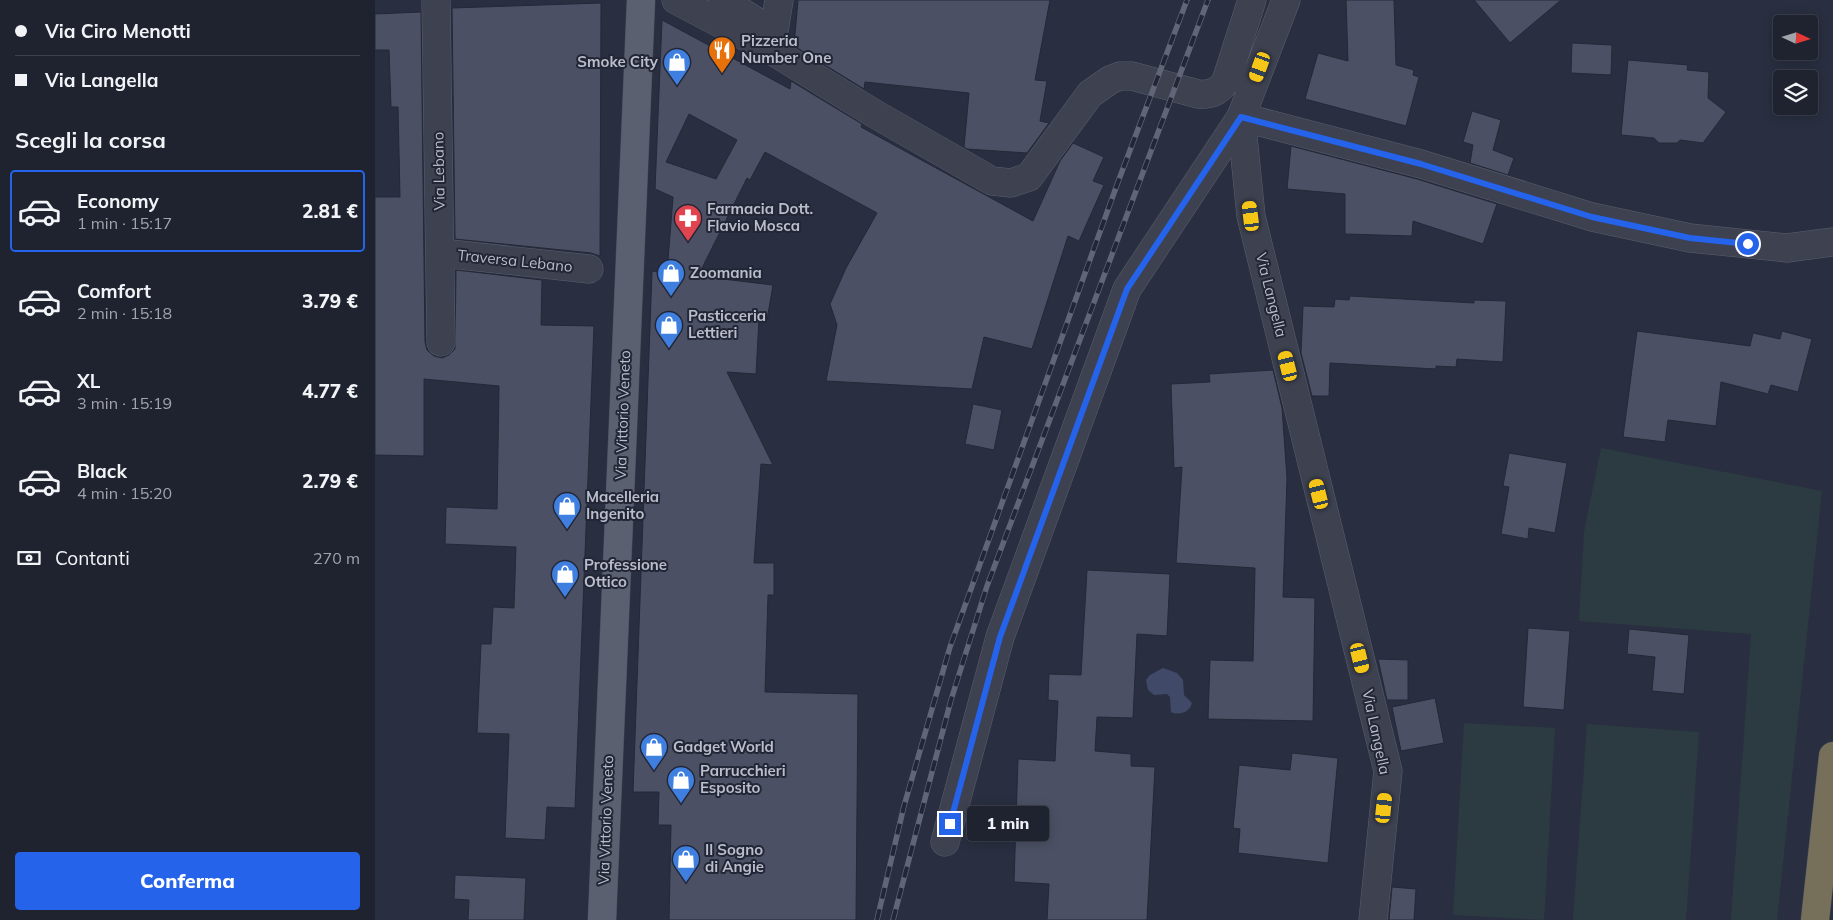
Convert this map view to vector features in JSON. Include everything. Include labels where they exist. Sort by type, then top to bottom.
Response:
[{"type":"highway","points":[[1815,920],[1833,756]]},
{"type":"main road","name":"Via Vittorio Veneto","points":[[602,920],[641,0]]},
{"type":"street","name":"Via Lebano","points":[[436,0],[441,342]]},
{"type":"street","points":[[676,0],[767,38]]},
{"type":"street","points":[[723,0],[767,38],[875,114],[992,181],[1011,184],[1029,177],[1091,94],[1110,80],[1120,76],[1132,76],[1208,95],[1221,88],[1226,81],[1252,0]]},
{"type":"street","points":[[767,38],[779,0]]},
{"type":"street","points":[[945,842],[1000,637],[1127,289],[1241,117],[1286,0]]},
{"type":"street","points":[[1241,117],[1421,164],[1592,217],[1690,238],[1787,248],[1833,242]]},
{"type":"street","name":"Via Langella","points":[[1241,117],[1251,216],[1388,771],[1373,920]]},
{"type":"street","name":"Traversa Lebano","points":[[441,252],[589,269]]},
{"type":"shaded area","points":[[1601,448],[1822,491],[1777,920],[1731,920],[1751,634],[1579,621],[1584,532]]},
{"type":"shaded area","points":[[1464,723],[1555,728],[1544,920],[1453,915]]},
{"type":"shaded area","points":[[1587,724],[1699,732],[1686,920],[1573,920]]},
{"type":"water","points":[[1163,668],[1177,673],[1183,680],[1184,695],[1192,703],[1189,709],[1184,712],[1177,714],[1171,712],[1170,697],[1167,694],[1154,695],[1148,690],[1146,680],[1150,675]]},
{"type":"building","points":[[798,0],[1050,0],[1035,80],[1047,81],[1040,121],[1049,123],[1027,153],[967,149],[964,147],[969,93],[865,82],[864,89],[794,46]]},
{"type":"building","points":[[1346,0],[1394,0],[1396,65],[1414,70],[1413,75],[1419,77],[1406,126],[1305,99],[1318,53],[1348,61]]},
{"type":"building","points":[[1474,0],[1561,0],[1510,43]]},
{"type":"building","points":[[601,3],[600,256],[591,253],[455,239],[452,8]]},
{"type":"building","points":[[421,12],[425,342],[427,350],[434,356],[442,358],[449,355],[455,349],[456,270],[542,280],[541,325],[594,326],[575,808],[547,807],[545,840],[505,838],[509,734],[477,733],[481,644],[491,644],[493,607],[514,608],[516,547],[445,544],[446,507],[497,509],[499,386],[424,379],[424,456],[375,455],[375,197],[400,197],[398,107],[391,107],[389,50],[375,50],[375,14]]},
{"type":"building","points":[[662,20],[790,89],[791,81],[862,124],[861,127],[1033,221],[1060,161],[1073,143],[1104,157],[1093,181],[1104,185],[1079,241],[1068,236],[1032,349],[984,337],[972,389],[826,381],[837,325],[830,304],[846,268],[877,213],[765,152],[750,180],[747,178],[698,276],[773,285],[767,320],[759,319],[756,374],[727,372],[773,465],[761,464],[754,563],[774,563],[774,595],[768,595],[765,692],[858,694],[856,920],[669,920],[671,825],[658,825],[659,792],[633,792],[652,271],[667,273],[673,197],[655,189]],"holes":[[[689,114],[737,140],[716,179],[666,162]]]},
{"type":"building","points":[[1572,43],[1612,45],[1611,75],[1571,73]]},
{"type":"building","points":[[1628,60],[1688,65],[1687,70],[1709,72],[1708,98],[1726,112],[1703,143],[1680,140],[1677,143],[1659,143],[1654,138],[1621,135]]},
{"type":"building","points":[[1472,111],[1501,120],[1493,150],[1514,158],[1508,175],[1470,163],[1473,145],[1463,142]]},
{"type":"building","points":[[1291,146],[1417,179],[1497,204],[1483,244],[1413,221],[1412,236],[1345,234],[1345,194],[1287,189]]},
{"type":"building","points":[[1350,296],[1474,303],[1474,300],[1506,301],[1503,362],[1457,359],[1456,367],[1436,366],[1436,369],[1330,363],[1329,396],[1312,396],[1301,353],[1303,306],[1334,307],[1335,299],[1349,300]]},
{"type":"building","points":[[1637,331],[1750,346],[1753,333],[1780,339],[1782,331],[1812,339],[1798,392],[1771,385],[1768,394],[1721,382],[1716,426],[1668,420],[1665,442],[1623,437]]},
{"type":"building","points":[[1273,370],[1282,408],[1287,478],[1283,597],[1315,598],[1313,721],[1208,719],[1210,660],[1253,661],[1255,568],[1176,563],[1182,467],[1174,468],[1171,384],[1210,382],[1209,374]]},
{"type":"building","points":[[973,404],[1002,410],[994,450],[965,444]]},
{"type":"building","points":[[1509,453],[1567,463],[1555,533],[1529,528],[1528,539],[1501,534],[1509,487],[1503,486]]},
{"type":"building","points":[[1087,570],[1170,574],[1167,636],[1137,634],[1133,718],[1097,717],[1095,751],[1131,754],[1131,766],[1155,767],[1147,920],[1047,920],[1049,884],[1014,882],[1018,759],[1055,761],[1058,701],[1048,700],[1049,674],[1081,675]]},
{"type":"building","points":[[1528,628],[1570,631],[1564,710],[1523,707]]},
{"type":"building","points":[[1629,629],[1689,635],[1684,694],[1652,691],[1655,657],[1627,654]]},
{"type":"building","points":[[1378,659],[1408,660],[1408,700],[1387,700]]},
{"type":"building","points":[[1435,698],[1444,743],[1401,751],[1392,707]]},
{"type":"building","points":[[1292,753],[1338,758],[1328,863],[1238,853],[1240,829],[1233,828],[1239,765],[1290,770]]},
{"type":"building","points":[[455,875],[526,878],[524,920],[468,920],[469,900],[454,899]]},
{"type":"building","points":[[1392,887],[1416,889],[1414,920],[1389,920]]},
{"type":"railway","points":[[877,920],[904,806],[950,647],[1118,182],[1187,0]]},
{"type":"railway","points":[[893,920],[951,700],[987,586],[1208,0]]},
{"type":"place","name":"Pizzeria Number One","points":[[722,74]]},
{"type":"place","name":"Smoke City","points":[[677,86]]},
{"type":"place","name":"Farmacia Dott. Flavio Mosca","points":[[688,242]]},
{"type":"place","name":"Zoomania","points":[[671,297]]},
{"type":"place","name":"Pasticceria Lettieri","points":[[669,349]]},
{"type":"place","name":"Macelleria Ingenito","points":[[567,530]]},
{"type":"place","name":"Professione Ottico","points":[[565,598]]},
{"type":"place","name":"Gadget World","points":[[654,771]]},
{"type":"place","name":"Parrucchieri Esposito","points":[[681,804]]},
{"type":"place","name":"Il Sogno di Angie","points":[[686,883]]},
{"type":"route","points":[[950,824],[1000,637],[1127,289],[1241,117],[1421,164],[1592,217],[1690,238],[1748,244]]}]
